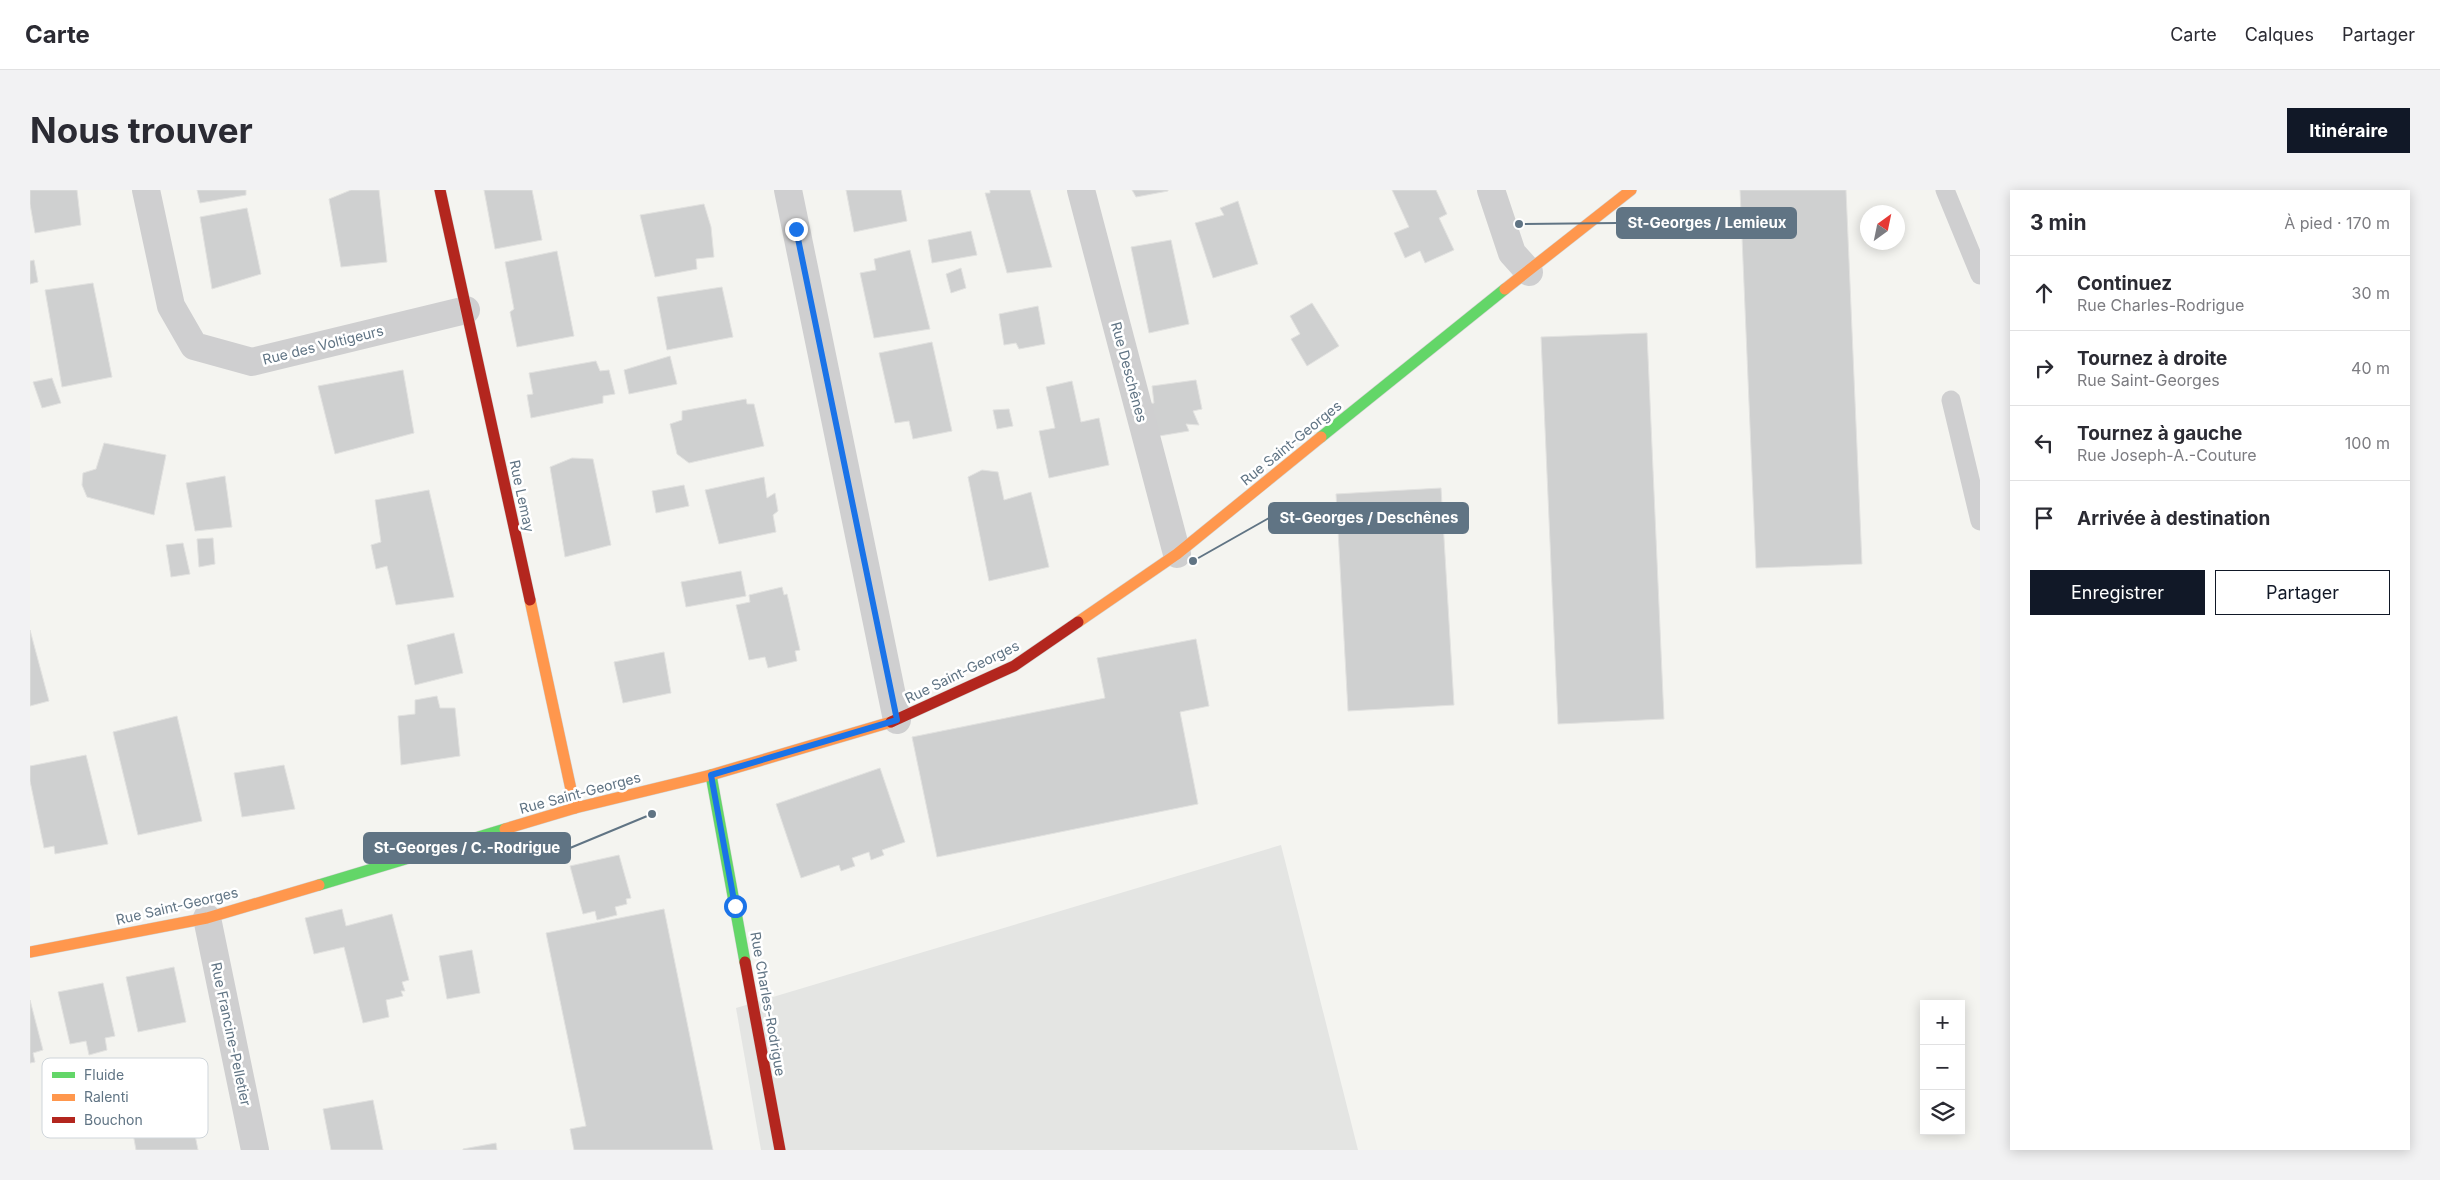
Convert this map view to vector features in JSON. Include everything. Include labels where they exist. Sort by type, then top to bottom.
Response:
[{"type":"street","name":"Rue des Voltigeurs","points":[[146,190],[171,306],[194,346],[252,362],[466,310]]},
{"type":"street","name":"Rue Lemay","points":[[440,190],[575,808]]},
{"type":"street","points":[[788,190],[897,720]]},
{"type":"street","name":"Rue Deschênes","points":[[1080,190],[1177,554]]},
{"type":"street","points":[[1491,190],[1512,253],[1529,272]]},
{"type":"street","name":"Rue Saint-Georges","points":[[30,952],[207,918],[575,808],[711,775],[897,720],[1014,666],[1177,554],[1482,307],[1631,190]]},
{"type":"street","name":"Rue Charles-Rodrigue","points":[[711,775],[780,1150]]},
{"type":"street","name":"Rue Francine-Pelletier","points":[[207,918],[255,1150]]},
{"type":"lane","points":[[1945,190],[1980,275]]},
{"type":"lane","points":[[1951,400],[1980,521]]},
{"type":"shaded area","points":[[1281,845],[1358,1150],[761,1150],[736,1008]]},
{"type":"building","points":[[30,190],[77,190],[81,225],[35,233],[30,204]]},
{"type":"building","points":[[197,190],[246,190],[246,195],[200,203]]},
{"type":"building","points":[[351,190],[379,190],[387,262],[341,267],[329,199]]},
{"type":"building","points":[[484,190],[532,190],[542,240],[495,249]]},
{"type":"building","points":[[846,190],[901,190],[907,221],[854,232]]},
{"type":"building","points":[[990,190],[1030,190],[1052,267],[1007,273],[985,193],[990,193]]},
{"type":"building","points":[[1132,190],[1168,190],[1168,191],[1136,197]]},
{"type":"building","points":[[1392,190],[1436,190],[1447,214],[1439,218],[1454,250],[1425,263],[1420,251],[1405,258],[1394,233],[1409,227]]},
{"type":"building","points":[[1740,190],[1846,190],[1862,564],[1756,568]]},
{"type":"building","points":[[1238,201],[1258,264],[1213,278],[1195,223],[1224,215],[1220,208]]},
{"type":"building","points":[[704,204],[711,227],[714,257],[696,259],[697,269],[655,277],[640,215]]},
{"type":"building","points":[[247,208],[261,274],[212,289],[200,217]]},
{"type":"building","points":[[971,231],[977,255],[932,263],[928,240]]},
{"type":"building","points":[[1171,240],[1189,324],[1149,333],[1131,247]]},
{"type":"building","points":[[910,250],[930,329],[874,338],[860,273],[876,270],[874,259]]},
{"type":"building","points":[[557,251],[574,336],[517,347],[510,312],[514,309],[505,262]]},
{"type":"building","points":[[34,260],[38,282],[30,284],[30,261]]},
{"type":"building","points":[[961,268],[966,288],[951,293],[946,274]]},
{"type":"building","points":[[93,283],[112,377],[62,387],[45,290]]},
{"type":"building","points":[[722,287],[733,337],[667,350],[657,297]]},
{"type":"building","points":[[1312,303],[1339,346],[1307,366],[1291,339],[1300,334],[1290,316]]},
{"type":"building","points":[[1038,306],[1045,344],[1019,349],[1016,343],[1004,345],[999,314]]},
{"type":"building","points":[[1647,333],[1664,719],[1558,724],[1541,337]]},
{"type":"building","points":[[932,342],[952,431],[913,439],[909,421],[895,423],[879,353]]},
{"type":"building","points":[[670,356],[677,384],[629,394],[624,370]]},
{"type":"building","points":[[596,361],[600,371],[609,370],[615,394],[603,396],[603,403],[531,418],[527,395],[533,394],[529,373]]},
{"type":"building","points":[[403,370],[414,433],[335,454],[318,386]]},
{"type":"building","points":[[52,378],[61,403],[42,408],[33,382]]},
{"type":"building","points":[[1196,380],[1202,409],[1193,411],[1199,425],[1186,424],[1189,431],[1159,436],[1146,404],[1154,403],[1152,386]]},
{"type":"building","points":[[1072,381],[1081,422],[1099,418],[1109,465],[1049,478],[1039,431],[1055,428],[1046,387]]},
{"type":"building","points":[[746,399],[747,404],[754,404],[764,446],[689,463],[677,454],[670,424],[682,420],[682,411]]},
{"type":"building","points":[[1009,409],[1013,426],[997,429],[993,410]]},
{"type":"building","points":[[104,443],[166,455],[154,515],[87,497],[82,485],[83,473],[96,469]]},
{"type":"building","points":[[572,458],[593,459],[611,545],[565,557],[550,467]]},
{"type":"building","points":[[982,470],[998,472],[1004,500],[1031,492],[1049,567],[989,581],[968,477]]},
{"type":"building","points":[[225,476],[232,527],[195,531],[186,483]]},
{"type":"building","points":[[764,477],[767,498],[775,493],[778,511],[773,515],[776,532],[719,544],[705,490]]},
{"type":"building","points":[[684,485],[689,506],[656,513],[652,491]]},
{"type":"building","points":[[1441,488],[1454,705],[1348,711],[1336,494]]},
{"type":"building","points":[[429,490],[454,597],[396,605],[387,566],[376,569],[371,545],[381,542],[375,500]]},
{"type":"building","points":[[213,538],[215,564],[199,567],[197,539]]},
{"type":"building","points":[[183,543],[190,574],[171,577],[166,545]]},
{"type":"building","points":[[741,571],[746,596],[686,607],[681,582]]},
{"type":"building","points":[[782,587],[784,595],[787,594],[800,650],[795,651],[797,661],[768,668],[765,657],[749,660],[736,605],[750,602],[749,595]]},
{"type":"building","points":[[30,630],[49,701],[30,706]]},
{"type":"building","points":[[454,633],[463,673],[415,685],[407,645]]},
{"type":"building","points":[[1196,639],[1209,706],[1180,712],[1198,804],[937,857],[912,737],[1105,698],[1097,658]]},
{"type":"building","points":[[664,652],[671,693],[623,703],[614,662]]},
{"type":"building","points":[[437,696],[440,708],[455,708],[460,756],[401,765],[398,716],[415,714],[415,700]]},
{"type":"building","points":[[177,716],[202,821],[138,835],[113,732]]},
{"type":"building","points":[[86,755],[108,844],[55,854],[54,846],[44,848],[30,781],[30,766]]},
{"type":"building","points":[[284,765],[295,809],[242,817],[234,773]]},
{"type":"building","points":[[880,768],[905,842],[882,850],[884,855],[871,860],[869,852],[852,858],[855,866],[841,871],[839,865],[801,878],[776,804]]},
{"type":"building","points":[[619,855],[631,898],[626,899],[627,904],[615,907],[617,915],[597,920],[595,911],[583,914],[570,866]]},
{"type":"building","points":[[342,909],[346,926],[392,914],[409,980],[402,982],[405,991],[401,991],[403,996],[386,1000],[389,1017],[363,1023],[344,947],[314,954],[305,918]]},
{"type":"building","points":[[664,909],[713,1150],[574,1150],[570,1129],[586,1126],[546,933]]},
{"type":"building","points":[[472,950],[480,993],[447,999],[439,956]]},
{"type":"building","points":[[174,967],[186,1022],[138,1032],[126,977]]},
{"type":"building","points":[[103,983],[115,1036],[105,1038],[107,1050],[89,1055],[86,1041],[70,1044],[58,992]]},
{"type":"building","points":[[30,1000],[43,1050],[33,1053],[35,1062],[30,1063]]},
{"type":"building","points":[[373,1100],[383,1150],[331,1150],[323,1109]]},
{"type":"building","points":[[134,1138],[196,1138],[198,1150],[136,1150]]},
{"type":"building","points":[[496,1143],[497,1150],[463,1150],[463,1149]]},
{"type":"traffic: fast","points":[[1321,437],[1505,289]]},
{"type":"traffic: fast","points":[[711,775],[745,962]]},
{"type":"traffic: fast","points":[[319,885],[505,829]]},
{"type":"traffic: slow","points":[[1505,289],[1631,190]]},
{"type":"traffic: slow","points":[[1078,622],[1177,554],[1321,437]]},
{"type":"traffic: slow","points":[[530,600],[575,808]]},
{"type":"traffic: slow","points":[[505,829],[575,808],[711,775],[891,722]]},
{"type":"traffic: slow","points":[[30,952],[207,918],[319,885]]},
{"type":"traffic: jam","points":[[440,190],[530,600]]},
{"type":"traffic: jam","points":[[891,722],[1014,666],[1078,622]]},
{"type":"traffic: jam","points":[[745,962],[780,1150]]},
{"type":"place","name":"St-Georges / Lemieux","points":[[1519,224]]},
{"type":"place","name":"St-Georges / Deschênes","points":[[1193,561]]},
{"type":"place","name":"St-Georges / C.-Rodrigue","points":[[652,814]]},
{"type":"route","points":[[735,906],[711,775],[897,720],[796,229]]}]
